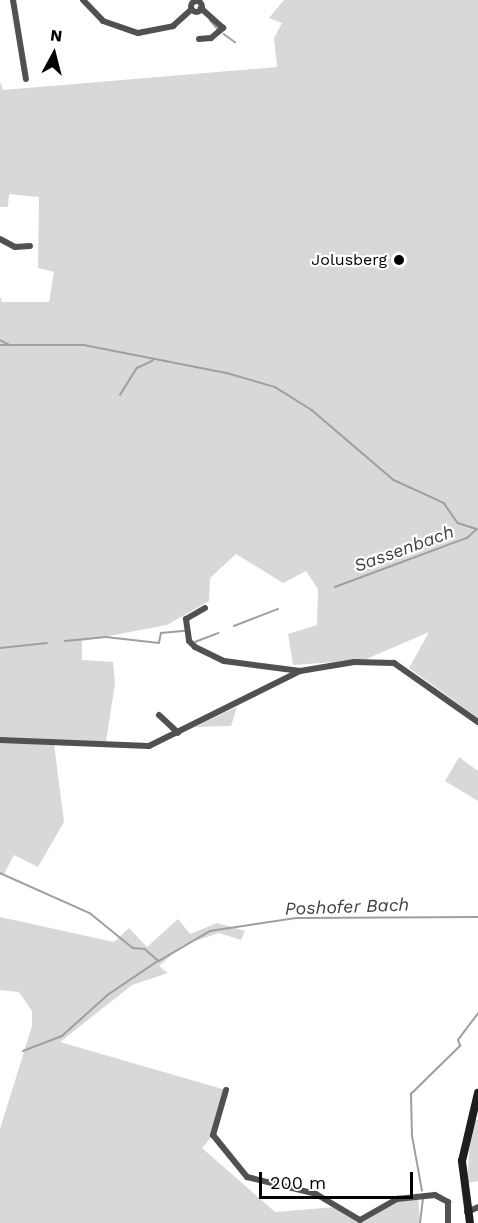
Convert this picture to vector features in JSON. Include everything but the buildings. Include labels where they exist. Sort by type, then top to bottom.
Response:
[{"type":"main road","points":[[468,1220],[463,1147],[478,1092]]},
{"type":"street","points":[[13,0],[26,79]]},
{"type":"street","points":[[83,0],[103,21],[138,33],[173,26],[190,4],[199,0],[201,8]]},
{"type":"street","points":[[190,4],[201,8],[223,28],[211,38],[199,39]]},
{"type":"street","points":[[0,239],[15,247],[30,246]]},
{"type":"street","points":[[205,608],[186,619],[189,641],[225,661],[300,671],[354,662],[394,663],[478,722]]},
{"type":"street","points":[[0,740],[149,746],[300,671]]},
{"type":"street","points":[[159,715],[178,733]]},
{"type":"street","points":[[226,1090],[213,1135],[247,1177],[316,1194],[360,1220],[397,1199],[435,1196],[448,1202],[448,1223]]},
{"type":"street","points":[[468,1220],[478,1207]]},
{"type":"shaded area","points":[[284,0],[478,0],[478,718],[409,668],[429,632],[364,660],[293,665],[288,634],[317,625],[318,589],[306,571],[283,583],[236,554],[210,578],[209,601],[167,625],[82,641],[82,660],[113,662],[115,683],[106,742],[0,738],[0,296],[2,302],[49,302],[54,272],[38,268],[39,197],[9,194],[8,207],[0,207],[0,81],[3,90],[277,67],[274,38],[282,23],[269,18]]},
{"type":"shaded area","points":[[237,707],[231,726],[195,727],[228,711]]},
{"type":"shaded area","points":[[0,742],[54,744],[64,822],[38,867],[14,855],[4,874],[0,874]]},
{"type":"shaded area","points":[[459,757],[478,771],[478,801],[445,781]]},
{"type":"shaded area","points":[[0,917],[114,942],[129,928],[147,947],[178,919],[190,934],[217,923],[245,931],[241,940],[219,933],[183,945],[159,966],[168,973],[132,985],[60,1042],[226,1090],[213,1135],[202,1148],[275,1212],[336,1207],[360,1220],[385,1204],[418,1194],[420,1223],[0,1223],[0,1129],[32,1026],[32,1011],[19,992],[0,990]]},
{"type":"shaded area","points":[[472,1118],[478,1120],[478,1181],[467,1183]]},
{"type":"waterway","points":[[210,20],[217,28]]},
{"type":"waterway","points":[[224,34],[235,42]]},
{"type":"waterway","points":[[0,340],[10,345]]},
{"type":"waterway","points":[[0,345],[84,345],[227,373],[275,387],[312,410],[394,480],[444,503],[458,523],[477,529]]},
{"type":"waterway","points":[[120,395],[137,368],[152,361]]},
{"type":"waterway","name":"Sassenbach","points":[[335,587],[467,538],[476,530]]},
{"type":"waterway","name":"Sassenbach","points":[[234,626],[278,609]]},
{"type":"waterway","name":"Sassenbach","points":[[65,641],[106,637],[159,643],[161,633],[185,631]]},
{"type":"waterway","name":"Sassenbach","points":[[195,642],[218,633]]},
{"type":"waterway","points":[[0,648],[47,643]]},
{"type":"waterway","name":"Poshofer Bach","points":[[0,873],[90,913],[133,948],[145,949],[159,961],[210,931],[296,918],[478,917]]},
{"type":"waterway","points":[[23,1051],[62,1036],[109,994],[158,961]]},
{"type":"waterway","points":[[422,1191],[412,1136],[411,1094],[460,1046],[458,1040],[478,1013]]},
{"type":"waterway","points":[[420,1223],[423,1200]]},
{"type":"place","name":"Jolusberg","points":[[399,260]]}]
